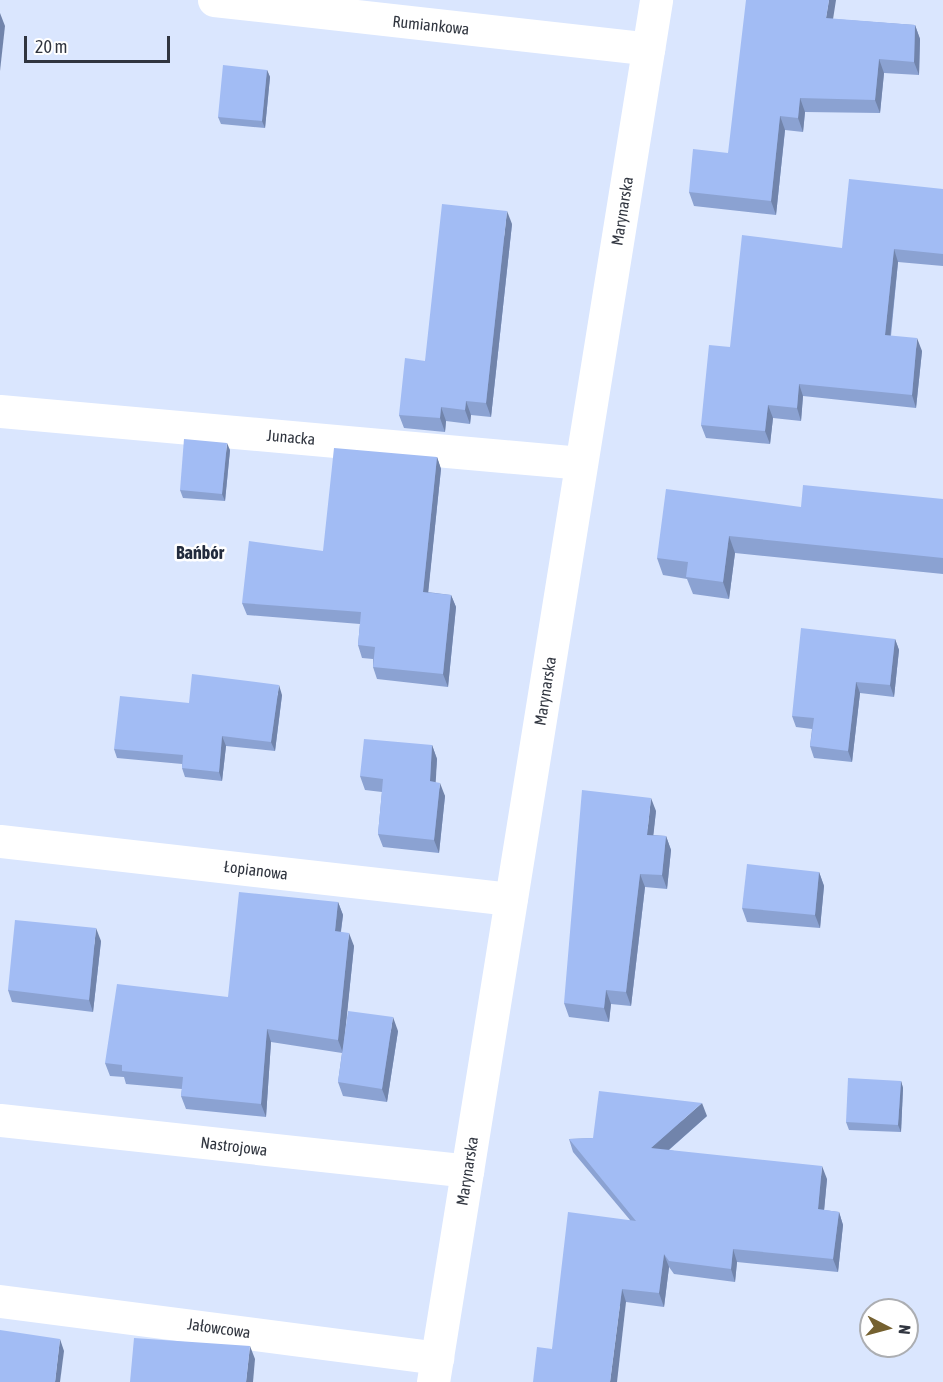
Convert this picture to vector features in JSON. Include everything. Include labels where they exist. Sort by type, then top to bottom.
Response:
[{"type":"street","name":"Rumiankowa","points":[[214,0],[648,50]]},
{"type":"street","name":"Marynarska","points":[[435,1370],[656,0]]},
{"type":"street","name":"Junacka","points":[[0,411],[581,463]]},
{"type":"street","name":"Łopianowa","points":[[0,841],[511,899]]},
{"type":"street","name":"Nastrojowa","points":[[0,1120],[467,1171]]},
{"type":"street","name":"Jałowcowa","points":[[0,1301],[435,1370]]},
{"type":"building","points":[[746,0],[829,0],[826,18],[915,25],[914,62],[879,59],[875,100],[800,98],[798,118],[780,116],[771,201],[689,192],[693,149],[728,153]]},
{"type":"building","points":[[223,65],[267,70],[262,121],[218,117]]},
{"type":"building","points":[[849,179],[943,189],[943,254],[894,249],[885,335],[917,338],[912,395],[799,384],[797,408],[768,405],[765,431],[701,425],[709,345],[730,347],[742,235],[842,248]]},
{"type":"building","points":[[442,204],[507,211],[486,403],[466,401],[465,410],[441,407],[440,418],[399,415],[405,358],[425,361]]},
{"type":"building","points":[[184,439],[227,443],[222,494],[180,490]]},
{"type":"building","points":[[334,448],[437,457],[423,592],[451,595],[443,674],[373,667],[375,647],[358,645],[361,612],[242,603],[249,541],[323,551]]},
{"type":"building","points":[[803,485],[943,499],[943,558],[729,536],[723,582],[686,577],[688,562],[657,558],[666,489],[801,507]]},
{"type":"building","points":[[801,628],[895,639],[890,685],[856,682],[848,751],[810,746],[814,718],[792,716]]},
{"type":"building","points":[[192,674],[279,685],[271,742],[222,736],[219,772],[182,768],[183,755],[114,749],[120,696],[189,703]]},
{"type":"building","points":[[364,739],[432,745],[430,781],[440,783],[434,840],[378,834],[383,779],[360,776]]},
{"type":"building","points":[[582,790],[651,798],[647,835],[666,836],[662,875],[640,874],[626,992],[606,990],[604,1008],[564,1003]]},
{"type":"building","points":[[747,864],[819,872],[815,915],[742,908]]},
{"type":"building","points":[[239,892],[338,902],[335,931],[349,933],[338,1040],[267,1029],[261,1104],[181,1096],[183,1077],[122,1071],[122,1065],[105,1063],[117,984],[228,997]]},
{"type":"building","points":[[15,920],[96,928],[89,1000],[8,990]]},
{"type":"building","points":[[348,1011],[393,1017],[382,1089],[338,1082]]},
{"type":"building","points":[[848,1078],[901,1081],[898,1125],[846,1122]]},
{"type":"building","points":[[599,1091],[702,1103],[651,1148],[822,1166],[818,1209],[839,1212],[833,1259],[733,1249],[731,1269],[669,1261],[664,1254],[659,1293],[622,1289],[610,1382],[533,1382],[537,1347],[552,1349],[568,1212],[636,1221],[569,1139],[593,1138]]},
{"type":"building","points":[[0,1330],[60,1339],[55,1382],[0,1382]]},
{"type":"building","points":[[134,1338],[250,1346],[246,1382],[130,1382]]},
{"type":"district","name":"Bańbór","points":[[200,553]]}]
